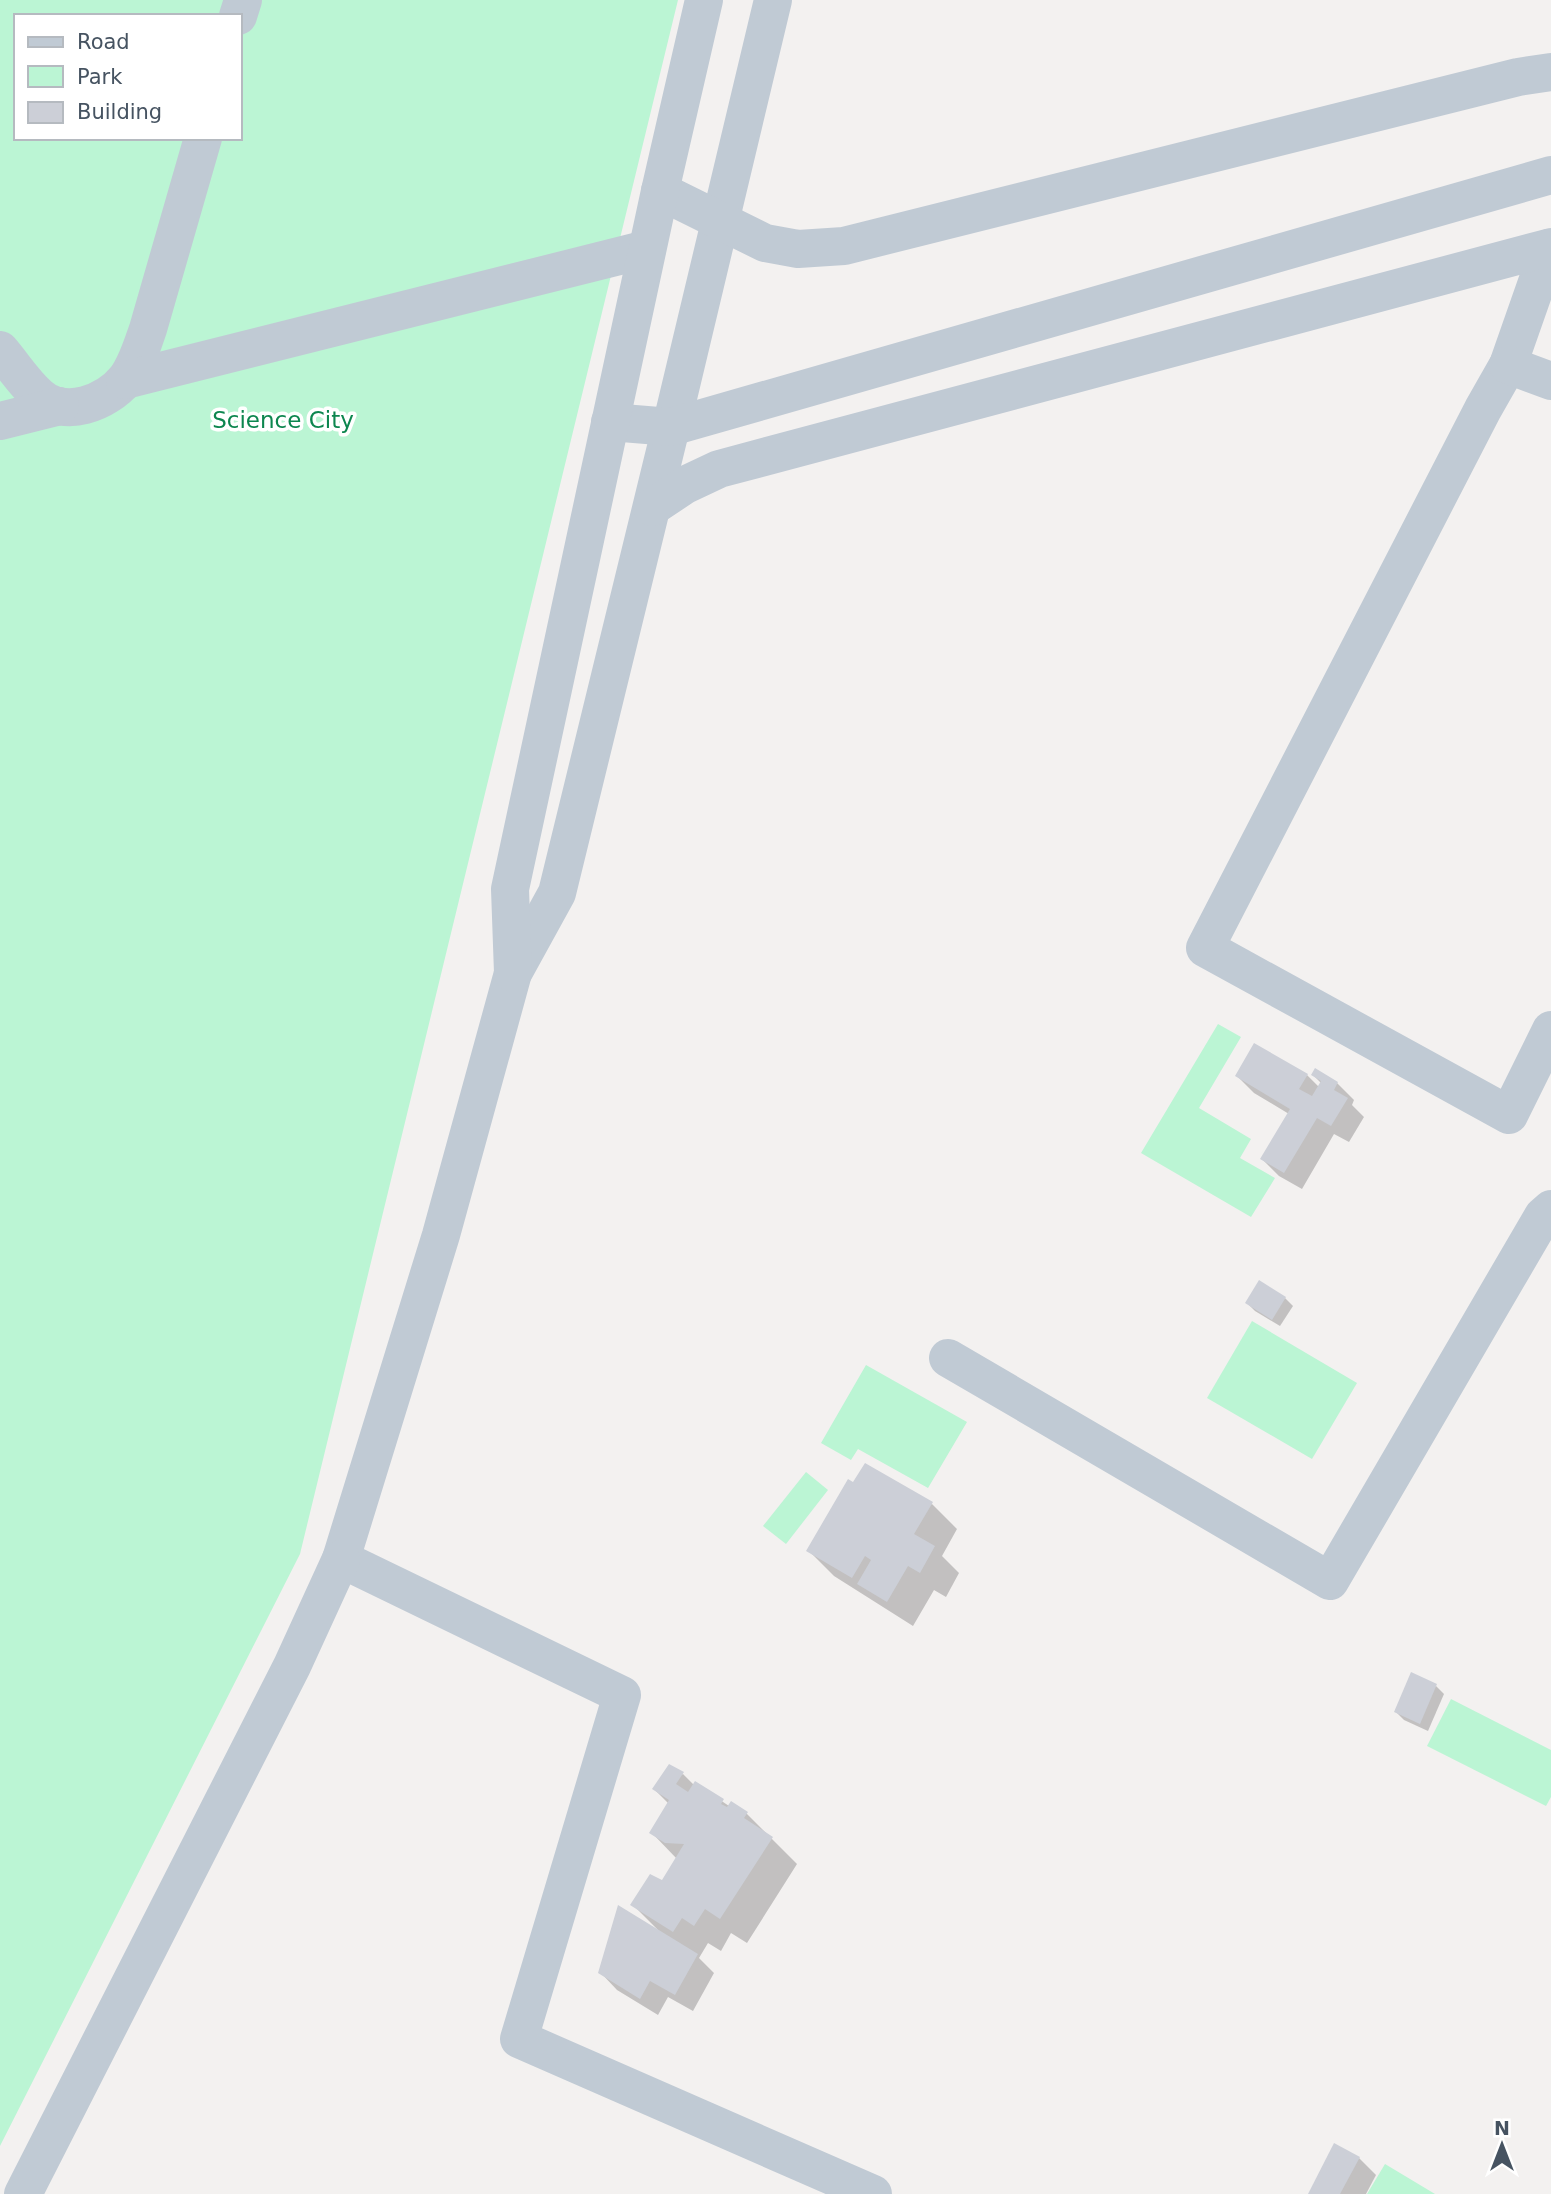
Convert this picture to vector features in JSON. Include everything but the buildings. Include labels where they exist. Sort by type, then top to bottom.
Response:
[{"type":"street","points":[[513,973],[510,889],[647,249],[704,0]]},
{"type":"street","points":[[23,2194],[292,1666],[341,1559],[441,1235],[513,973],[557,893],[773,0]]},
{"type":"street","points":[[660,191],[765,243],[799,249],[844,246],[1518,77],[1551,72]]},
{"type":"street","points":[[4,413],[60,406],[77,408],[101,398],[125,380],[138,359],[148,329],[202,140]]},
{"type":"street","points":[[610,422],[671,427],[1551,175]]},
{"type":"street","points":[[652,507],[685,485],[719,470],[1550,248]]},
{"type":"street","points":[[1550,248],[1508,365],[1205,948],[1509,1115],[1551,1030]]},
{"type":"street","points":[[125,380],[647,249]]},
{"type":"street","points":[[0,350],[40,397],[60,406]]},
{"type":"street","points":[[1508,365],[1551,381]]},
{"type":"street","points":[[948,1358],[1330,1581],[1543,1216],[1551,1209]]},
{"type":"street","points":[[341,1559],[622,1695],[519,2039],[873,2194]]},
{"type":"green space","name":"Science City","points":[[0,0],[678,0],[300,1554],[0,2146]]},
{"type":"green space","points":[[1218,1024],[1241,1037],[1199,1108],[1251,1139],[1240,1158],[1275,1178],[1251,1217],[1141,1153]]},
{"type":"green space","points":[[1252,1321],[1357,1383],[1312,1459],[1207,1398]]},
{"type":"green space","points":[[866,1365],[967,1422],[928,1488],[858,1449],[851,1460],[821,1443]]},
{"type":"green space","points":[[806,1472],[828,1490],[786,1544],[763,1526]]},
{"type":"green space","points":[[1451,1699],[1551,1750],[1551,1797],[1546,1806],[1427,1746]]},
{"type":"green space","points":[[1385,2164],[1435,2194],[1367,2194]]}]
